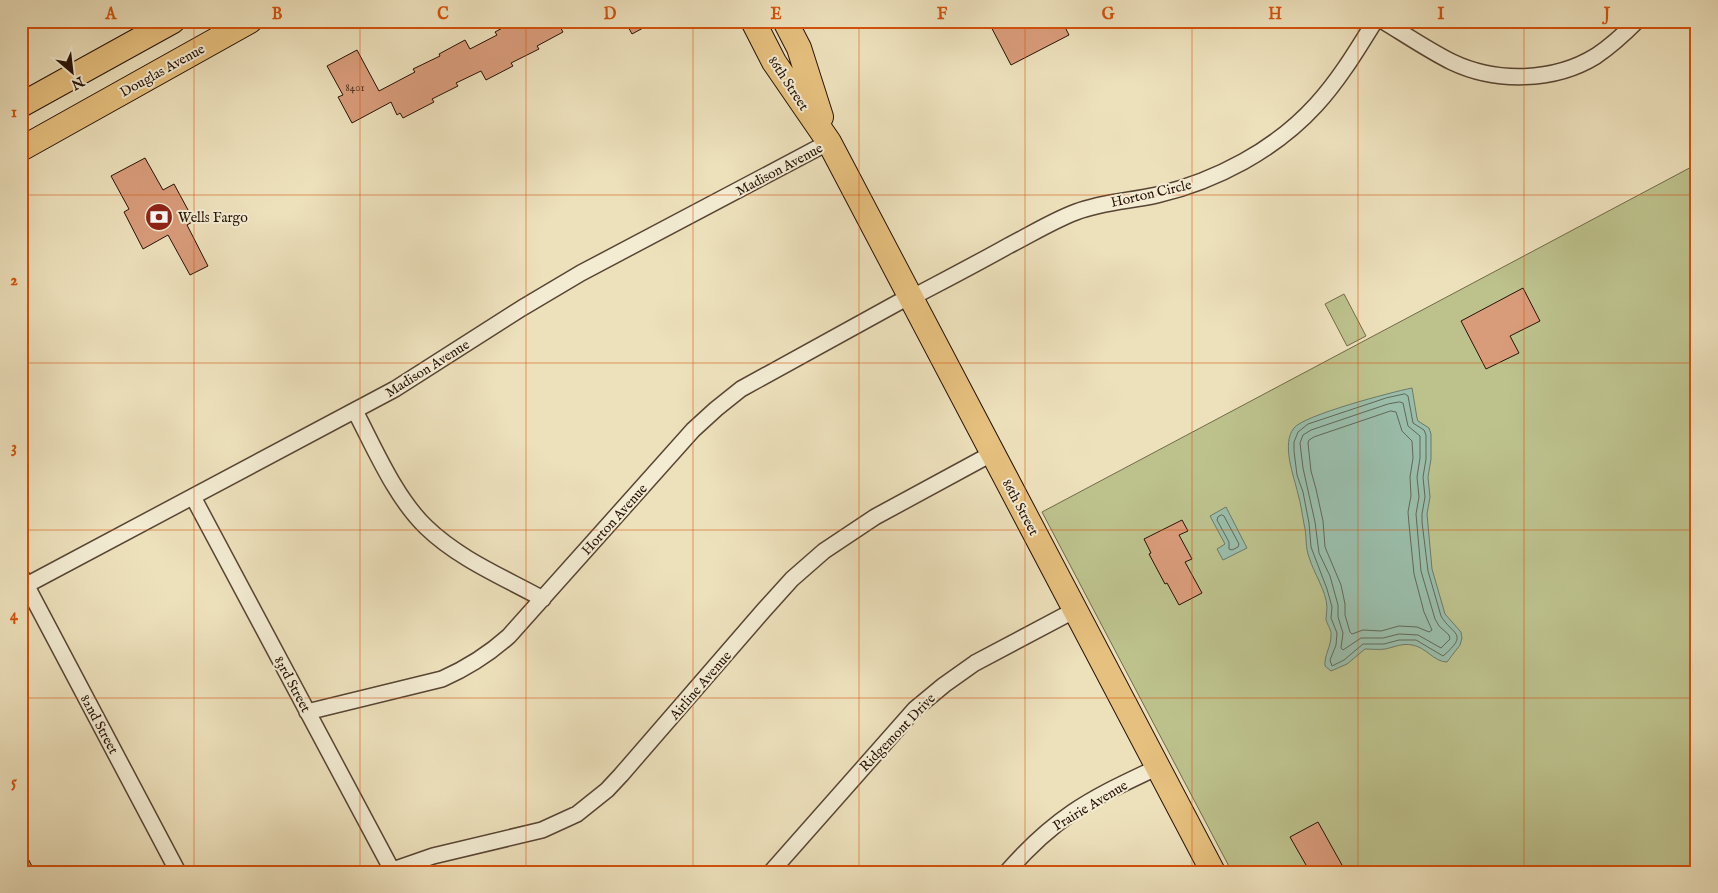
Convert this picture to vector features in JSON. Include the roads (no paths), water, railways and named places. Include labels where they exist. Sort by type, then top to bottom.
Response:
[{"type":"main road","points":[[21,105],[174,21]]},
{"type":"main road","name":"Douglas Avenue","points":[[21,149],[234,28],[250,21]]},
{"type":"main road","name":"86th Street","points":[[753,21],[774,62],[829,142],[1213,872]]},
{"type":"main road","name":"86th Street","points":[[785,21],[799,48],[829,142]]},
{"type":"street","name":"Horton Circle","points":[[910,297],[1034,232],[1075,213],[1097,206],[1157,195],[1192,184],[1250,158],[1274,143],[1317,105],[1341,74],[1375,21]]},
{"type":"street","points":[[1383,21],[1453,63],[1486,73],[1521,77],[1550,74],[1581,64],[1596,56],[1623,36],[1637,21]]},
{"type":"street","name":"Madison Avenue","points":[[23,584],[355,411],[395,389],[522,308],[581,273],[829,142]]},
{"type":"street","name":"Horton Avenue","points":[[308,712],[442,679],[461,671],[499,645],[693,430],[716,409],[768,373],[910,297]]},
{"type":"street","points":[[355,411],[392,481],[427,528],[457,552],[543,598]]},
{"type":"street","name":"Airline Avenue","points":[[391,871],[434,856],[542,830],[577,814],[622,776],[764,610],[792,579],[824,551],[875,517],[993,453]]},
{"type":"street","name":"83rd Street","points":[[193,497],[391,871]]},
{"type":"street","name":"82nd Street","points":[[23,584],[178,872]]},
{"type":"street","name":"Ridgemont Drive","points":[[771,872],[888,738],[922,703],[975,663],[1075,610]]},
{"type":"street","name":"Prairie Avenue","points":[[1007,872],[1024,852],[1048,830],[1074,812],[1158,767]]},
{"type":"water","points":[[1412,388],[1418,421],[1429,428],[1431,434],[1431,459],[1428,477],[1430,497],[1427,514],[1432,569],[1445,614],[1461,632],[1460,645],[1447,662],[1438,660],[1422,648],[1412,645],[1383,649],[1365,649],[1347,664],[1331,671],[1325,666],[1331,634],[1326,619],[1326,601],[1306,545],[1301,505],[1288,451],[1290,435],[1294,428],[1314,417],[1349,405]]},
{"type":"water","points":[[1226,507],[1247,548],[1223,560],[1217,549],[1225,544],[1210,516]]},
{"type":"place","name":"Wells Fargo","points":[[159,217]]}]
